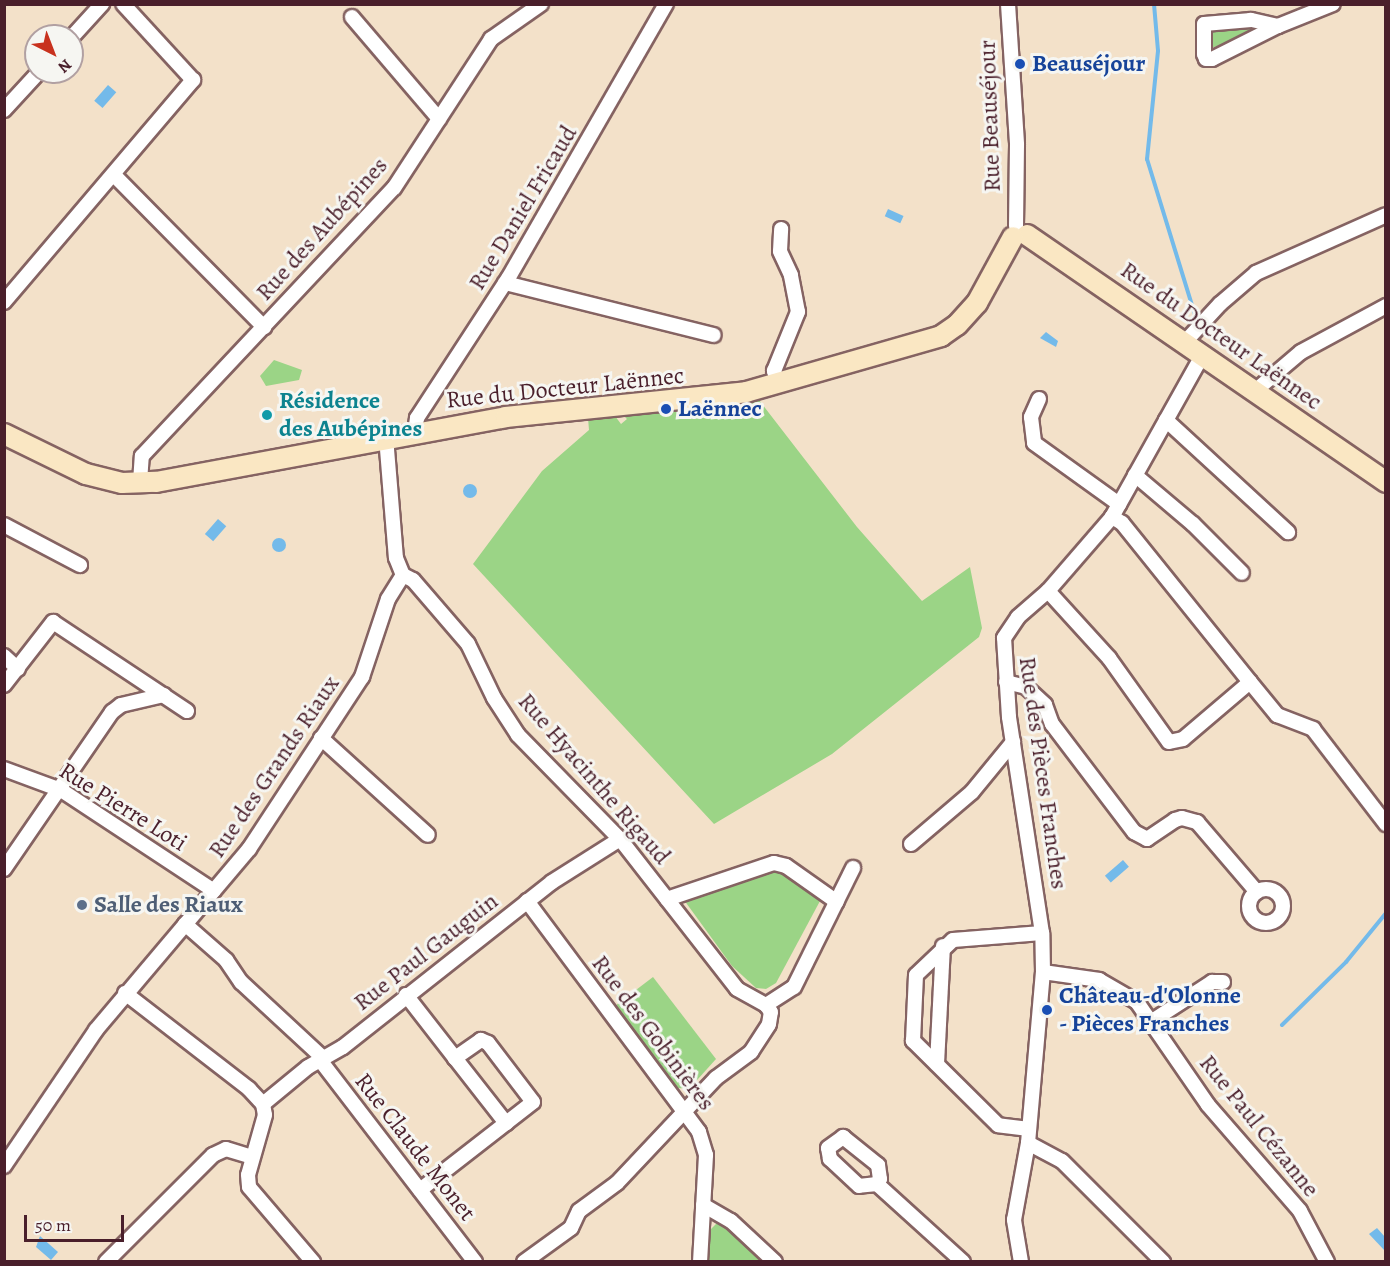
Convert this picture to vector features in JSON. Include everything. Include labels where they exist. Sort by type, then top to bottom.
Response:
[{"type":"street","points":[[84,24],[102,4]]},
{"type":"street","points":[[4,302],[193,80],[123,4]]},
{"type":"street","name":"Rue des Aubépines","points":[[140,483],[142,456],[381,204],[491,39],[541,4]]},
{"type":"street","name":"Rue Daniel Fricaud","points":[[415,432],[417,418],[506,283],[666,4]]},
{"type":"street","name":"Rue Beauséjour","points":[[1008,4],[1017,145],[1018,233]]},
{"type":"street","points":[[1278,26],[1251,20],[1204,24],[1206,59],[1212,59],[1278,26],[1333,4]]},
{"type":"street","points":[[352,17],[439,119]]},
{"type":"street","points":[[4,110],[28,84]]},
{"type":"street","points":[[114,175],[264,327]]},
{"type":"street","points":[[1185,342],[1220,304],[1256,273],[1386,215]]},
{"type":"street","points":[[778,384],[774,371],[798,312],[791,276],[780,252],[781,229]]},
{"type":"street","name":"Rue du Docteur Laënnec","points":[[4,434],[86,474],[110,482],[140,483],[506,417],[718,397],[778,384],[941,336],[957,325],[977,303],[996,261],[1018,233],[1203,354],[1386,482]]},
{"type":"street","points":[[506,283],[714,336]]},
{"type":"street","points":[[1255,391],[1301,352],[1386,306]]},
{"type":"street","name":"Rue des Pièces Franches","points":[[1020,1262],[1014,1220],[1028,1136],[1043,972],[1042,933],[1013,742],[1006,682],[1004,638],[1018,617],[1048,591],[1112,517],[1203,354]]},
{"type":"street","points":[[1039,399],[1031,417],[1034,442],[1119,504]]},
{"type":"street","points":[[1166,420],[1288,531]]},
{"type":"street","points":[[386,437],[396,558],[403,574]]},
{"type":"street","points":[[1135,476],[1193,524],[1242,573]]},
{"type":"street","points":[[1112,517],[1122,523],[1277,715],[1312,729],[1386,824]]},
{"type":"street","points":[[4,525],[80,565]]},
{"type":"street","name":"Rue des Grands Riaux","points":[[4,1166],[125,993],[249,849],[362,677],[388,599],[403,574]]},
{"type":"street","name":"Rue Hyacinthe Rigaud","points":[[403,574],[413,580],[468,644],[494,698],[518,735],[620,839],[737,989],[766,1005]]},
{"type":"street","points":[[1048,591],[1109,658],[1169,742],[1183,739],[1250,682]]},
{"type":"street","points":[[4,685],[52,622],[187,711]]},
{"type":"street","points":[[4,656],[18,669]]},
{"type":"street","points":[[1006,682],[1026,687],[1041,700],[1053,724],[1134,832],[1147,839],[1175,820],[1182,818],[1197,822],[1257,892]]},
{"type":"street","points":[[4,869],[116,708],[164,695]]},
{"type":"street","points":[[321,738],[428,835]]},
{"type":"street","points":[[911,844],[972,792],[1013,742]]},
{"type":"street","name":"Rue Pierre Loti","points":[[4,769],[61,790],[214,891]]},
{"type":"street","name":"Rue Paul Gauguin","points":[[263,1104],[322,1059],[343,1047],[527,901],[620,839]]},
{"type":"street","name":"Rue Hyacinthe Rigaud","points":[[667,899],[774,863],[786,866],[837,902]]},
{"type":"street","points":[[524,1262],[571,1228],[579,1211],[616,1183],[686,1114],[716,1078],[751,1052],[769,1024],[771,1012],[766,1005],[794,987],[853,868]]},
{"type":"street","name":"Rue des Gobinières","points":[[527,901],[699,1132],[706,1155],[700,1262]]},
{"type":"street","name":"Rue Claude Monet","points":[[184,924],[226,960],[241,982],[322,1059],[475,1262]]},
{"type":"street","points":[[1042,933],[953,940],[943,946],[916,975],[913,1041],[998,1125],[1028,1136],[1062,1161],[1163,1262]]},
{"type":"street","points":[[937,1064],[943,946]]},
{"type":"street","name":"Rue Paul Cézanne","points":[[1043,972],[1099,980],[1118,988],[1152,1021],[1208,1105],[1300,1211],[1327,1262]]},
{"type":"street","points":[[1152,1021],[1212,982],[1223,982]]},
{"type":"street","points":[[125,993],[249,1089],[263,1104],[263,1126],[252,1157],[249,1187],[309,1260]]},
{"type":"street","points":[[406,995],[506,1123]]},
{"type":"street","points":[[420,1190],[534,1102],[488,1043],[481,1040],[455,1058]]},
{"type":"street","points":[[106,1262],[213,1155],[226,1149],[252,1157]]},
{"type":"street","points":[[877,1184],[963,1262]]},
{"type":"street","points":[[703,1205],[731,1221],[775,1262]]},
{"type":"green space","points":[[1248,26],[1252,28],[1248,36],[1211,48],[1209,30]]},
{"type":"green space","points":[[274,360],[302,370],[299,380],[266,386],[260,376]]},
{"type":"green space","points":[[759,400],[857,527],[922,601],[970,567],[982,628],[979,637],[832,754],[714,824],[473,564],[542,471],[589,430],[588,418],[615,416],[621,424],[627,419],[624,416],[716,408]]},
{"type":"green space","points":[[772,867],[784,870],[820,901],[776,983],[766,989],[756,988],[732,966],[684,900]]},
{"type":"green space","points":[[653,977],[716,1059],[689,1089],[678,1088],[615,1006]]},
{"type":"green space","points":[[717,1223],[728,1223],[768,1262],[708,1262],[710,1230]]},
{"type":"water","points":[[108,85],[116,92],[103,108],[94,101]]},
{"type":"water","points":[[888,209],[904,216],[900,223],[885,216]]},
{"type":"water","points":[[1046,332],[1058,341],[1056,347],[1040,338]]},
{"type":"water","points":[[470,484],[475,486],[477,491],[475,496],[470,498],[465,496],[463,491],[465,486]]},
{"type":"water","points":[[218,519],[226,526],[213,541],[205,534]]},
{"type":"water","points":[[279,538],[284,540],[286,545],[284,550],[279,552],[274,550],[272,545],[274,540]]},
{"type":"water","points":[[1123,860],[1129,867],[1111,883],[1105,876]]},
{"type":"water","points":[[1377,1228],[1385,1237],[1385,1251],[1369,1234]]},
{"type":"water","points":[[40,1236],[58,1252],[51,1260],[36,1247]]},
{"type":"waterway","points":[[1154,4],[1158,51],[1147,159],[1196,318]]},
{"type":"waterway","points":[[1282,1025],[1346,962],[1386,913]]},
{"type":"place","name":"Beauséjour","points":[[1020,64]]},
{"type":"place","name":"Laënnec","points":[[666,409]]},
{"type":"place","name":"Résidence des Aubépines","points":[[267,415]]},
{"type":"place","name":"Salle des Riaux","points":[[82,905]]},
{"type":"place","name":"Château-d'Olonne - Pièces Franches","points":[[1047,1010]]}]
